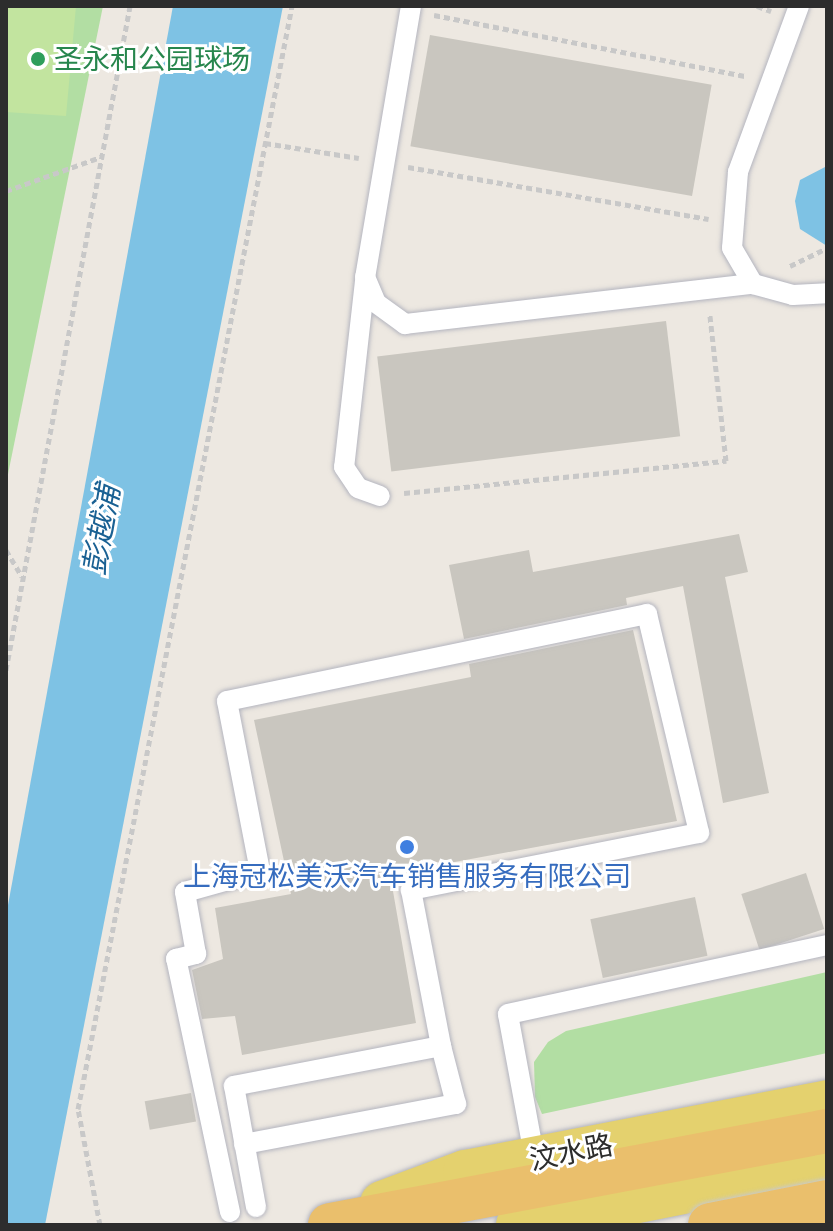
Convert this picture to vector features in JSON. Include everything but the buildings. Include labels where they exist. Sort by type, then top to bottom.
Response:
[{"type":"highway","points":[[330,1225],[825,1139]]},
{"type":"highway","points":[[710,1225],[827,1202]]},
{"type":"main road","name":"汶水路","points":[[322,1225],[465,1172],[825,1139]]},
{"type":"main road","points":[[518,1225],[825,1139]]},
{"type":"main road","points":[[748,1225],[825,1139]]},
{"type":"main road","points":[[804,1225],[827,1220]]},
{"type":"lane","points":[[753,284],[732,248],[738,172],[799,6]]},
{"type":"lane","points":[[380,496],[358,488],[344,467],[365,277],[411,8]]},
{"type":"lane","points":[[365,277],[376,303],[405,324],[753,284],[793,295],[827,293]]},
{"type":"lane","points":[[230,1212],[176,959],[196,954],[185,892],[260,871],[227,701],[647,614],[699,833],[411,890],[441,1046],[456,1104],[244,1144]]},
{"type":"lane","points":[[532,1144],[508,1014],[827,945]]},
{"type":"lane","points":[[256,1207],[234,1086],[441,1046]]},
{"type":"path","points":[[6,670],[130,6]]},
{"type":"path","points":[[100,1225],[78,1109],[292,6]]},
{"type":"path","points":[[411,8],[771,81]]},
{"type":"path","points":[[265,143],[734,224]]},
{"type":"path","points":[[6,191],[101,157]]},
{"type":"path","points":[[380,496],[726,461],[707,290]]},
{"type":"path","points":[[6,550],[22,576]]},
{"type":"green space","points":[[6,6],[103,6],[6,484]]},
{"type":"green space","name":"圣永和公园球场","points":[[6,6],[76,6],[66,116],[6,112]]},
{"type":"green space","points":[[827,972],[827,1053],[542,1114],[535,1097],[534,1062],[548,1042],[566,1031]]},
{"type":"water","name":"彭越浦","points":[[173,6],[283,6],[45,1225],[6,1225],[6,916]]},
{"type":"water","points":[[827,166],[827,246],[800,229],[795,201],[800,180]]},
{"type":"place","name":"圣永和公园球场","points":[[38,59]]},
{"type":"place","name":"上海冠松美沃汽车销售服务有限公司","points":[[407,847]]}]
